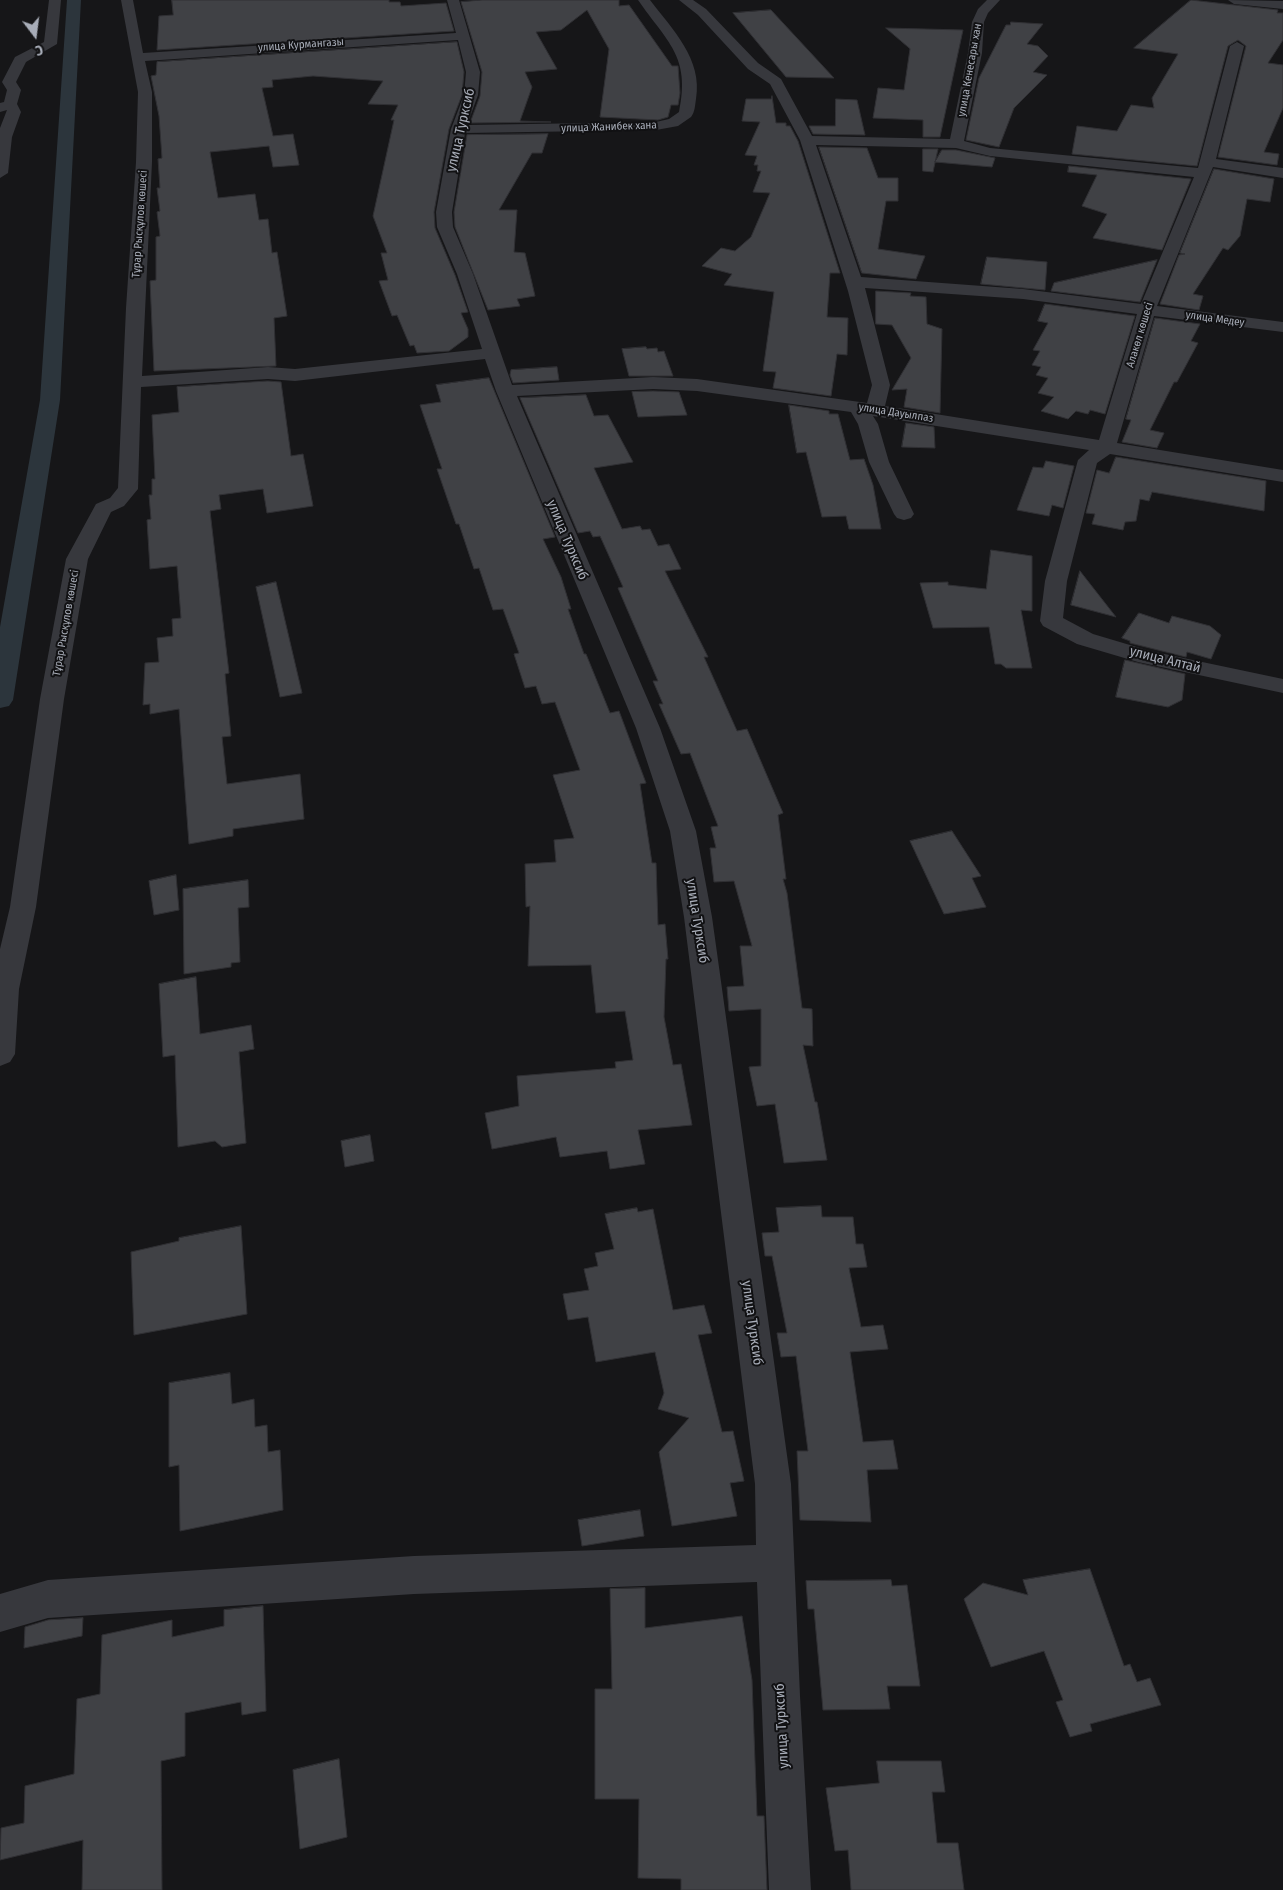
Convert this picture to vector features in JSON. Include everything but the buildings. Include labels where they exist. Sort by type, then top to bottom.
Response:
[{"type":"street","points":[[0,173],[1,149],[14,109],[5,106],[14,90],[9,82],[20,60],[50,44],[55,0]]},
{"type":"street","name":"Тұрар Рысқұлов көшесі","points":[[0,1054],[5,990],[23,907],[52,699],[77,559],[103,508],[118,502],[128,489],[144,162],[145,92],[127,0]]},
{"type":"street","name":"улица Турксиб","points":[[453,0],[473,72],[471,94],[458,129],[444,212],[445,227],[506,391],[648,728],[683,831],[699,927],[772,1474],[790,1890]]},
{"type":"street","name":"улица Жанибек хана","points":[[458,129],[656,126],[673,123],[686,114],[690,98],[691,72],[682,50],[644,0]]},
{"type":"street","points":[[685,0],[702,12],[753,66],[776,82],[808,140],[853,282],[881,385],[866,409],[868,424],[878,462],[904,514]]},
{"type":"street","name":"улица Кенесары хан","points":[[956,144],[975,53],[978,22],[982,12],[994,0]]},
{"type":"street","points":[[1234,0],[1283,5]]},
{"type":"street","name":"улица Курмангазы","points":[[138,57],[464,36]]},
{"type":"street","name":"Алакөл көшесі","points":[[1106,448],[1146,310],[1205,168],[1237,46]]},
{"type":"street","points":[[808,140],[956,144],[990,152],[1283,173]]},
{"type":"street","name":"улица Медеу","points":[[853,282],[1023,294],[1283,327]]},
{"type":"street","points":[[133,382],[268,374],[295,375],[493,353]]},
{"type":"street","name":"улица Дауылпаз","points":[[506,391],[653,383],[697,386],[866,409],[1283,476]]},
{"type":"street","name":"улица Алтай","points":[[1106,448],[1088,460],[1056,581],[1051,621],[1085,640],[1137,654],[1283,686]]},
{"type":"street","points":[[0,1613],[48,1599],[414,1574],[776,1563]]},
{"type":"waterway","points":[[0,700],[50,400],[74,0]]}]
